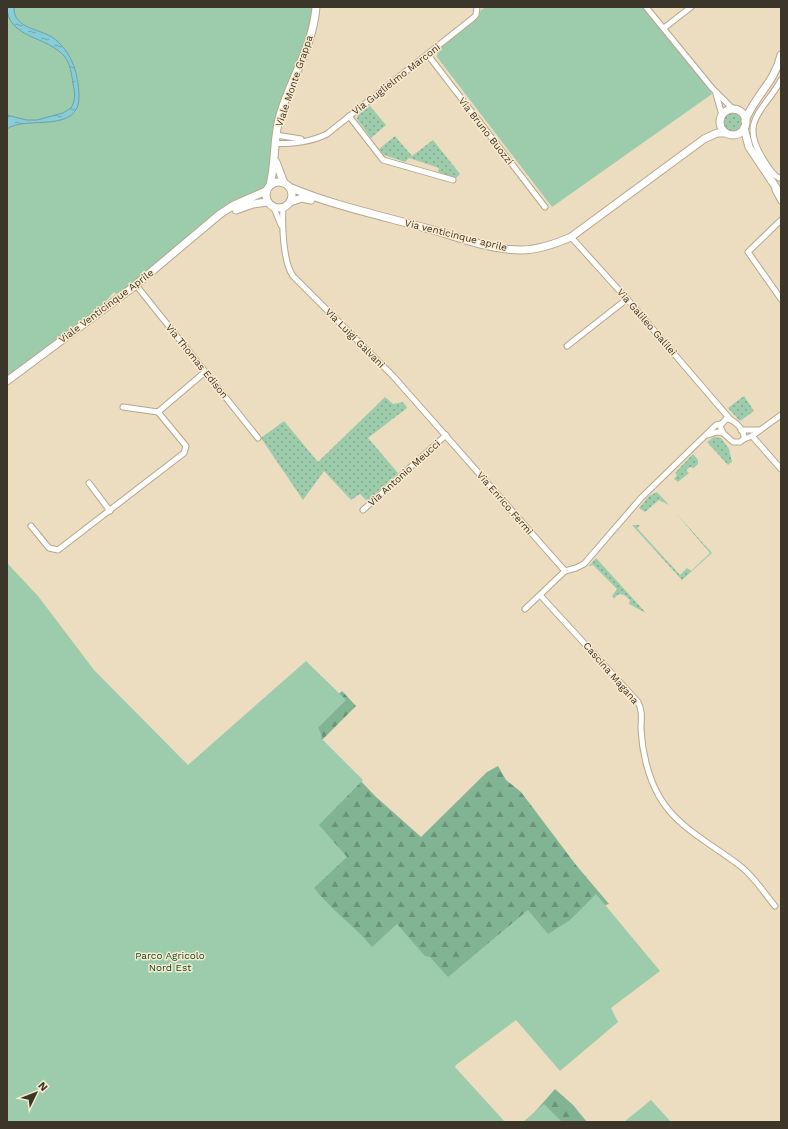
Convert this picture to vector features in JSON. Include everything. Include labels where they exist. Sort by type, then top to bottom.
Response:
[{"type":"street","name":"Viale Monte Grappa","points":[[287,185],[277,167],[276,135],[281,113],[305,54],[316,7]]},
{"type":"street","name":"Via Guglielmo Marconi","points":[[276,143],[289,144],[327,134],[473,18],[476,15],[477,7]]},
{"type":"street","points":[[646,7],[712,88],[735,110],[742,114],[749,146],[781,201]]},
{"type":"street","points":[[664,28],[691,7]]},
{"type":"street","name":"Via Bruno Buozzi","points":[[428,55],[544,207]]},
{"type":"street","points":[[734,135],[740,133],[755,101],[773,78],[781,55]]},
{"type":"street","points":[[780,179],[773,175],[755,145],[752,130],[757,113],[781,80]]},
{"type":"street","points":[[712,88],[718,98],[721,127],[725,133],[734,135],[749,146]]},
{"type":"street","points":[[721,118],[727,111],[735,110],[755,101]]},
{"type":"street","points":[[349,116],[383,160],[452,180]]},
{"type":"street","name":"Via venticinque aprile","points":[[704,139],[721,118]]},
{"type":"street","name":"Via venticinque aprile","points":[[290,202],[302,198],[344,206],[478,242],[511,249],[542,248],[571,237],[704,139],[717,133],[725,133]]},
{"type":"street","name":"Via Guglielmo Marconi","points":[[276,135],[306,140]]},
{"type":"street","name":"Viale Monte Grappa","points":[[268,188],[276,156]]},
{"type":"street","points":[[276,182],[287,185],[292,194],[290,202],[283,208],[274,208],[267,202],[268,188],[276,182]]},
{"type":"street","points":[[771,182],[781,195]]},
{"type":"street","name":"Via venticinque aprile","points":[[287,185],[344,206]]},
{"type":"street","name":"Viale Venticinque Aprile","points":[[7,381],[136,285],[224,211],[268,188]]},
{"type":"street","name":"Viale Venticinque Aprile","points":[[203,229],[239,208],[267,202]]},
{"type":"street","name":"Via Luigi Galvani","points":[[274,208],[283,232]]},
{"type":"street","name":"Via Luigi Galvani","points":[[283,208],[283,232],[288,268],[293,276],[393,376],[446,436]]},
{"type":"street","points":[[781,220],[748,252],[781,299]]},
{"type":"street","name":"Via Galileo Galilei","points":[[571,237],[627,299],[730,419],[742,430]]},
{"type":"street","name":"Via Thomas Edison","points":[[136,285],[258,438]]},
{"type":"street","points":[[567,346],[627,299]]},
{"type":"street","points":[[158,412],[205,372]]},
{"type":"street","points":[[31,526],[49,548],[58,550],[110,511],[185,450],[186,446],[158,412],[123,407]]},
{"type":"street","points":[[722,408],[723,433]]},
{"type":"street","points":[[707,435],[716,432],[723,433],[735,443],[740,442],[752,436],[781,414]]},
{"type":"street","points":[[525,609],[565,570],[576,568],[584,564],[640,498],[716,425],[730,419]]},
{"type":"street","points":[[744,439],[742,430],[760,430]]},
{"type":"street","name":"Via Antonio Meucci","points":[[363,510],[446,436]]},
{"type":"street","name":"Via Enrico Fermi","points":[[446,436],[565,570]]},
{"type":"street","points":[[752,436],[781,469]]},
{"type":"street","points":[[89,483],[110,511]]},
{"type":"street","name":"Cascina Magana","points":[[540,594],[638,702],[642,714],[641,728],[644,752],[654,787],[659,798],[684,825],[740,865],[775,906]]},
{"type":"green space","points":[[7,7],[314,7],[306,39],[277,116],[271,144],[269,181],[262,189],[244,198],[133,283],[116,294],[114,292],[95,313],[7,377]]},
{"type":"green space","points":[[486,7],[644,7],[705,83],[712,94],[552,207],[437,57],[438,49],[478,18],[481,10]]},
{"type":"green space","points":[[370,106],[386,125],[371,138],[357,119],[358,115]]},
{"type":"green space","points":[[732,112],[739,115],[742,122],[739,129],[732,132],[725,129],[722,122],[725,115]]},
{"type":"green space","points":[[395,136],[412,156],[433,140],[460,174],[456,178],[438,172],[439,168],[409,158],[405,162],[384,155],[379,149]]},
{"type":"green space","points":[[744,396],[754,411],[740,421],[728,408]]},
{"type":"green space","points":[[385,397],[393,404],[403,402],[407,408],[368,438],[398,473],[367,501],[360,494],[351,500],[324,471],[303,500],[261,438],[284,421],[318,462]]},
{"type":"green space","points":[[714,437],[721,438],[729,449],[732,462],[728,465],[707,442]]},
{"type":"green space","points":[[693,454],[698,460],[698,464],[694,468],[690,467],[686,470],[689,473],[678,482],[674,479],[677,475],[675,473]]},
{"type":"green space","points":[[657,492],[669,505],[659,500],[645,512],[639,508],[649,496]]},
{"type":"green space","points":[[674,511],[712,553],[682,580],[632,525],[640,525],[637,528],[680,575],[687,568],[691,571],[710,553]]},
{"type":"green space","points":[[596,558],[646,613],[629,604],[630,600],[624,595],[619,594],[614,598],[612,596],[617,589],[593,565],[589,566]]},
{"type":"green space","name":"Parco Agricolo Nord Est","points":[[7,563],[38,596],[94,670],[188,765],[306,661],[346,700],[318,728],[322,736],[321,738],[363,780],[319,825],[347,857],[314,888],[328,904],[372,947],[397,924],[425,956],[430,957],[448,977],[528,910],[548,934],[570,920],[596,894],[660,971],[611,1008],[618,1022],[560,1071],[516,1020],[456,1065],[455,1067],[505,1122],[7,1122]]},
{"type":"green space","points":[[342,691],[356,706],[322,740],[305,724]]},
{"type":"green space","points":[[498,766],[506,780],[521,792],[576,865],[609,904],[592,909],[454,993],[368,956],[274,857],[357,777],[375,796],[421,837],[487,772]]},
{"type":"green space","points":[[555,1089],[573,1105],[587,1122],[526,1122]]},
{"type":"green space","points":[[651,1100],[671,1122],[624,1122]]},
{"type":"green space","points":[[544,1104],[562,1122],[523,1122]]},
{"type":"water","points":[[7,7],[14,7],[15,15],[23,24],[56,40],[67,52],[74,65],[79,95],[77,107],[71,115],[62,120],[26,123],[15,125],[7,129],[7,115],[26,120],[37,120],[63,113],[71,108],[75,96],[70,70],[65,57],[58,50],[21,31],[14,25],[9,17]]}]
